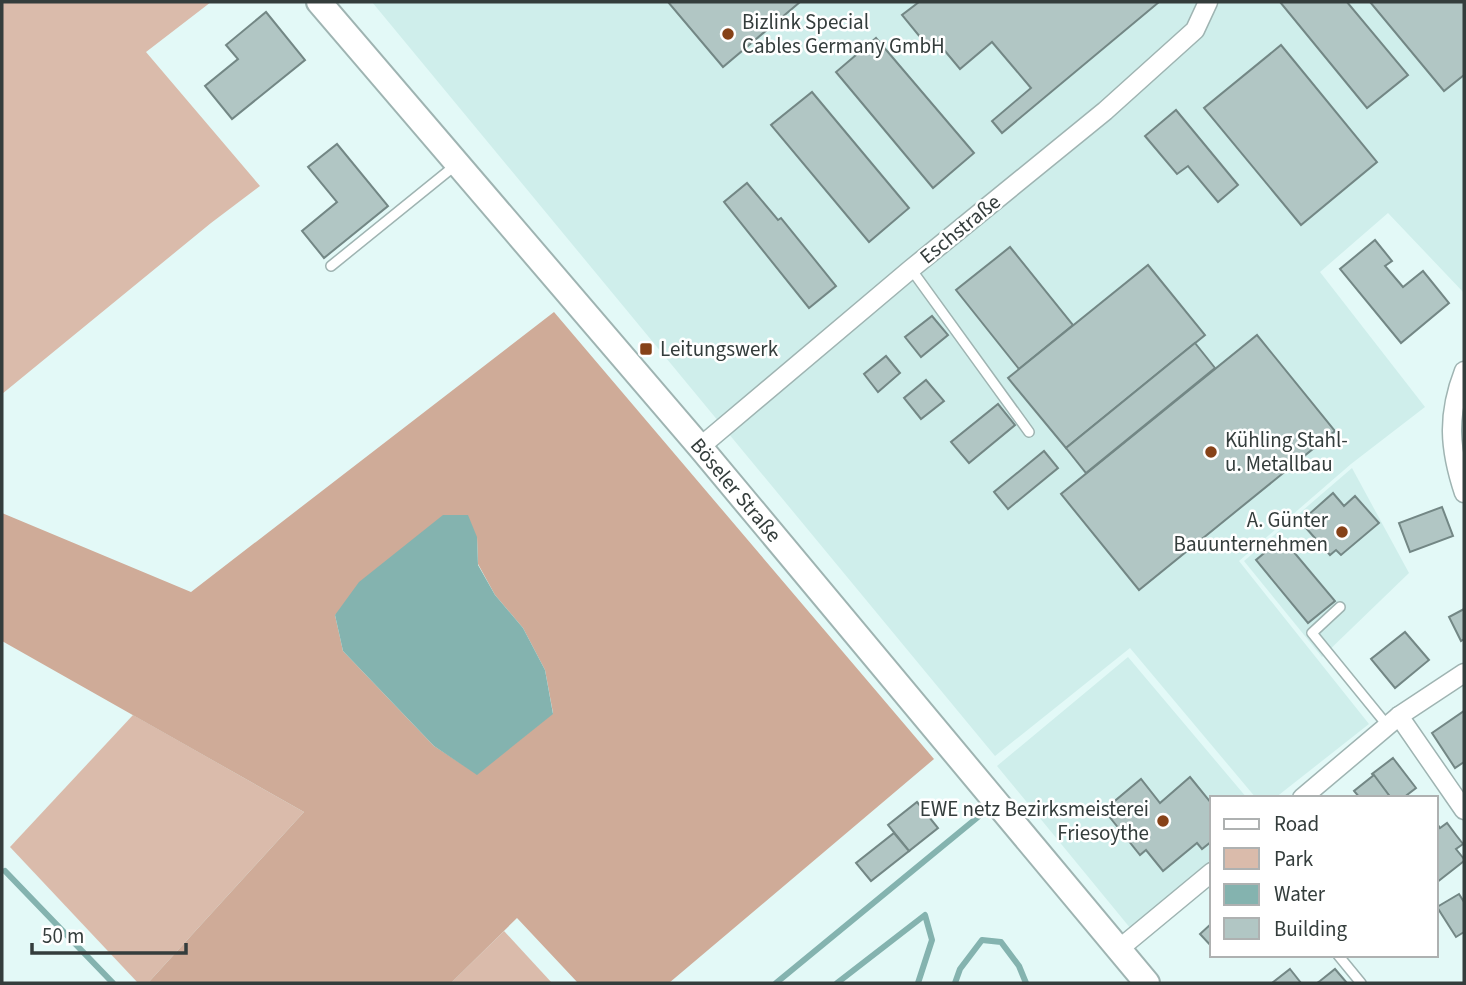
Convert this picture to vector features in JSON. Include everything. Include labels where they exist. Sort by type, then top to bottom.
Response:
[{"type":"main road","name":"Böseler Straße","points":[[319,2],[700,447],[1147,983]]},
{"type":"street","name":"Eschstraße","points":[[700,447],[911,268],[1115,102],[1195,30],[1208,2]]},
{"type":"street","points":[[1464,371],[1454,396],[1450,429],[1456,470],[1464,493]]},
{"type":"street","points":[[1304,796],[1393,721],[1464,673]]},
{"type":"street","points":[[1393,721],[1464,810]]},
{"type":"street","points":[[1119,949],[1210,874]]},
{"type":"lane","points":[[331,266],[457,163]]},
{"type":"lane","points":[[911,268],[1029,432]]},
{"type":"lane","points":[[1340,607],[1311,633],[1393,721]]},
{"type":"lane","points":[[1340,957],[1361,983]]},
{"type":"shaded area","points":[[372,2],[1464,2],[1464,293],[1388,213],[1320,272],[1425,407],[1351,464],[1239,561],[1369,724],[1278,796],[1254,796],[1130,648],[995,756]]},
{"type":"shaded area","points":[[554,312],[934,759],[669,983],[578,983],[517,918],[451,983],[148,983],[304,812],[2,641],[2,513],[191,592]],"holes":[[[477,537],[478,564],[495,595],[523,628],[545,670],[553,713],[477,774],[434,746],[343,651],[335,615]]]},
{"type":"shaded area","points":[[1352,468],[1409,573],[1322,657],[1244,561]]},
{"type":"shaded area","points":[[1128,657],[1245,796],[1210,796],[1210,864],[1131,929],[997,766]]},
{"type":"green space","points":[[2,2],[211,2],[146,52],[260,186],[2,394]]},
{"type":"green space","points":[[133,715],[304,812],[148,983],[138,983],[10,847]]},
{"type":"green space","points":[[504,931],[552,983],[451,983]]},
{"type":"water","points":[[443,515],[468,515],[477,537],[478,565],[495,595],[523,628],[545,670],[553,714],[477,775],[434,746],[343,651],[335,615],[359,582]]},
{"type":"building","name":"Bizlink Special Cables Germany GmbH","points":[[668,2],[800,2],[723,67]]},
{"type":"building","points":[[919,2],[1159,2],[1002,133],[992,121],[1031,88],[992,42],[960,69],[935,39],[925,43],[902,15]]},
{"type":"building","points":[[1280,2],[1347,2],[1408,75],[1367,108]]},
{"type":"building","points":[[1370,2],[1464,2],[1464,75],[1444,91]]},
{"type":"building","points":[[266,12],[305,60],[232,119],[205,86],[238,59],[226,45]]},
{"type":"building","points":[[876,38],[974,153],[933,188],[836,72]]},
{"type":"building","points":[[1281,45],[1377,162],[1301,225],[1204,108]]},
{"type":"building","points":[[812,92],[909,208],[869,242],[771,125]]},
{"type":"building","points":[[1176,110],[1238,185],[1218,202],[1188,166],[1177,174],[1145,136]]},
{"type":"building","points":[[337,144],[388,206],[324,258],[302,231],[337,202],[308,167]]},
{"type":"building","points":[[747,183],[778,220],[781,218],[836,286],[809,308],[724,202]]},
{"type":"building","points":[[1375,240],[1392,261],[1385,266],[1403,287],[1423,271],[1449,303],[1401,343],[1340,269]]},
{"type":"building","points":[[1010,247],[1073,325],[1019,369],[956,290]]},
{"type":"building","points":[[1148,265],[1205,335],[1066,448],[1008,378]]},
{"type":"building","points":[[932,316],[948,335],[921,357],[905,337]]},
{"type":"building","name":"Kühling Stahl- u. Metallbau","points":[[1257,335],[1335,431],[1139,590],[1061,494]]},
{"type":"building","points":[[1195,343],[1215,368],[1086,473],[1066,448]]},
{"type":"building","points":[[886,356],[900,373],[878,392],[864,374]]},
{"type":"building","points":[[926,380],[944,401],[921,419],[904,398]]},
{"type":"building","points":[[998,404],[1015,425],[969,463],[951,442]]},
{"type":"building","points":[[1044,451],[1058,468],[1008,509],[994,492]]},
{"type":"building","points":[[1333,493],[1344,506],[1355,496],[1379,523],[1341,555],[1336,550],[1330,555],[1306,528],[1313,522],[1307,516]]},
{"type":"building","points":[[1442,507],[1453,536],[1410,552],[1399,523]]},
{"type":"building","points":[[1282,538],[1335,601],[1308,623],[1256,560]]},
{"type":"building","points":[[1464,609],[1464,639],[1461,641],[1449,617]]},
{"type":"building","points":[[1405,632],[1429,660],[1395,688],[1371,659]]},
{"type":"building","points":[[1464,711],[1464,762],[1455,768],[1432,733]]},
{"type":"building","points":[[1393,758],[1416,788],[1406,796],[1389,796],[1372,774]]},
{"type":"building","points":[[1374,775],[1390,796],[1358,796],[1354,791]]},
{"type":"building","name":"EWE netz Bezirksmeisterei Friesoythe","points":[[1190,777],[1210,802],[1210,843],[1202,849],[1197,843],[1163,871],[1146,850],[1140,855],[1104,810],[1141,779],[1160,803]]},
{"type":"building","points":[[917,802],[938,828],[909,851],[888,825]]},
{"type":"building","points":[[1447,823],[1463,844],[1456,849],[1464,861],[1438,881],[1438,825],[1440,828]]},
{"type":"building","points":[[894,833],[909,851],[871,881],[856,863]]},
{"type":"building","points":[[1459,894],[1464,902],[1464,932],[1456,937],[1438,906]]},
{"type":"building","points":[[1210,925],[1210,945],[1200,934]]},
{"type":"building","points":[[1290,969],[1301,983],[1272,983]]},
{"type":"building","points":[[1335,969],[1347,983],[1317,983],[1320,981]]},
{"type":"waterway","points":[[776,983],[978,817]]},
{"type":"waterway","points":[[5,871],[113,983]]},
{"type":"waterway","points":[[837,983],[925,915],[932,940],[918,983]]},
{"type":"waterway","points":[[955,983],[960,969],[982,940],[1001,942],[1019,966],[1026,983]]},
{"type":"place","name":"Bizlink Special Cables Germany GmbH","points":[[728,34]]},
{"type":"place","name":"Leitungswerk","points":[[646,349]]},
{"type":"place","name":"Kühling Stahl- u. Metallbau","points":[[1211,452]]},
{"type":"place","name":"A. Günter Bauunternehmen","points":[[1342,532]]},
{"type":"place","name":"EWE netz Bezirksmeisterei Friesoythe","points":[[1163,821]]}]
